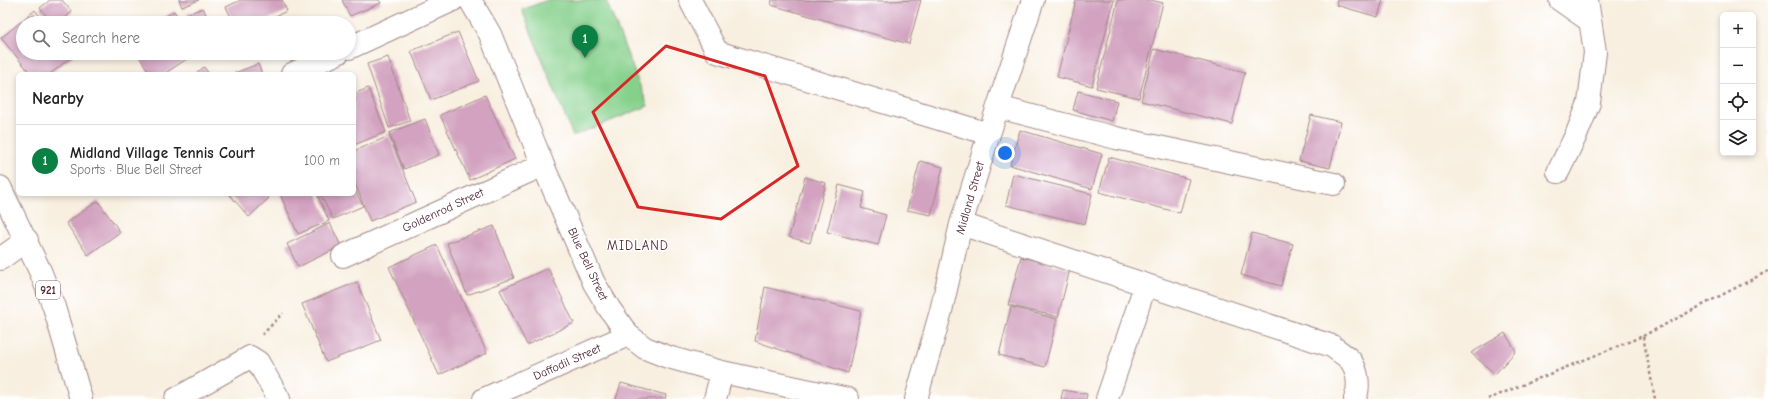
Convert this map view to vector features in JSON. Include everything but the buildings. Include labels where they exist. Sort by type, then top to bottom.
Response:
[{"type":"street","points":[[356,45],[452,0]]},
{"type":"street","name":"Blue Bell Street","points":[[470,0],[490,34],[543,165],[594,283],[628,335],[644,348],[668,357],[722,372],[848,399]]},
{"type":"street","points":[[690,0],[718,52],[989,134]]},
{"type":"street","name":"Midland Street","points":[[916,399],[941,312],[962,224],[989,134],[1033,0]]},
{"type":"street","points":[[1558,172],[1577,132],[1588,103],[1594,52],[1588,10],[1560,0]]},
{"type":"street","points":[[296,72],[323,60]]},
{"type":"street","points":[[998,107],[1116,138],[1334,184]]},
{"type":"street","name":"Goldenrod Street","points":[[343,256],[543,165]]},
{"type":"street","name":"921","points":[[0,187],[6,213],[27,240],[54,307],[81,399]]},
{"type":"street","points":[[962,224],[1145,286],[1332,346],[1351,361],[1358,378],[1357,395],[1355,399]]},
{"type":"street","points":[[0,259],[27,240]]},
{"type":"street","points":[[1107,399],[1145,286]]},
{"type":"street","name":"Daffodil Street","points":[[484,399],[628,335]]},
{"type":"street","points":[[176,399],[250,357],[258,362],[279,399]]},
{"type":"street","points":[[715,399],[722,372]]},
{"type":"path","points":[[1488,399],[1643,336],[1768,271]]},
{"type":"path","points":[[1643,336],[1655,399]]},
{"type":"highlighted area","points":[[666,46],[765,76],[798,166],[721,219],[638,207],[593,112]]},
{"type":"green space","points":[[547,0],[606,0],[648,106],[573,136],[522,10]]},
{"type":"place","name":"Midland Village Tennis Court","points":[[585,58]]},
{"type":"district","name":"MIDLAND","points":[[638,245]]}]
